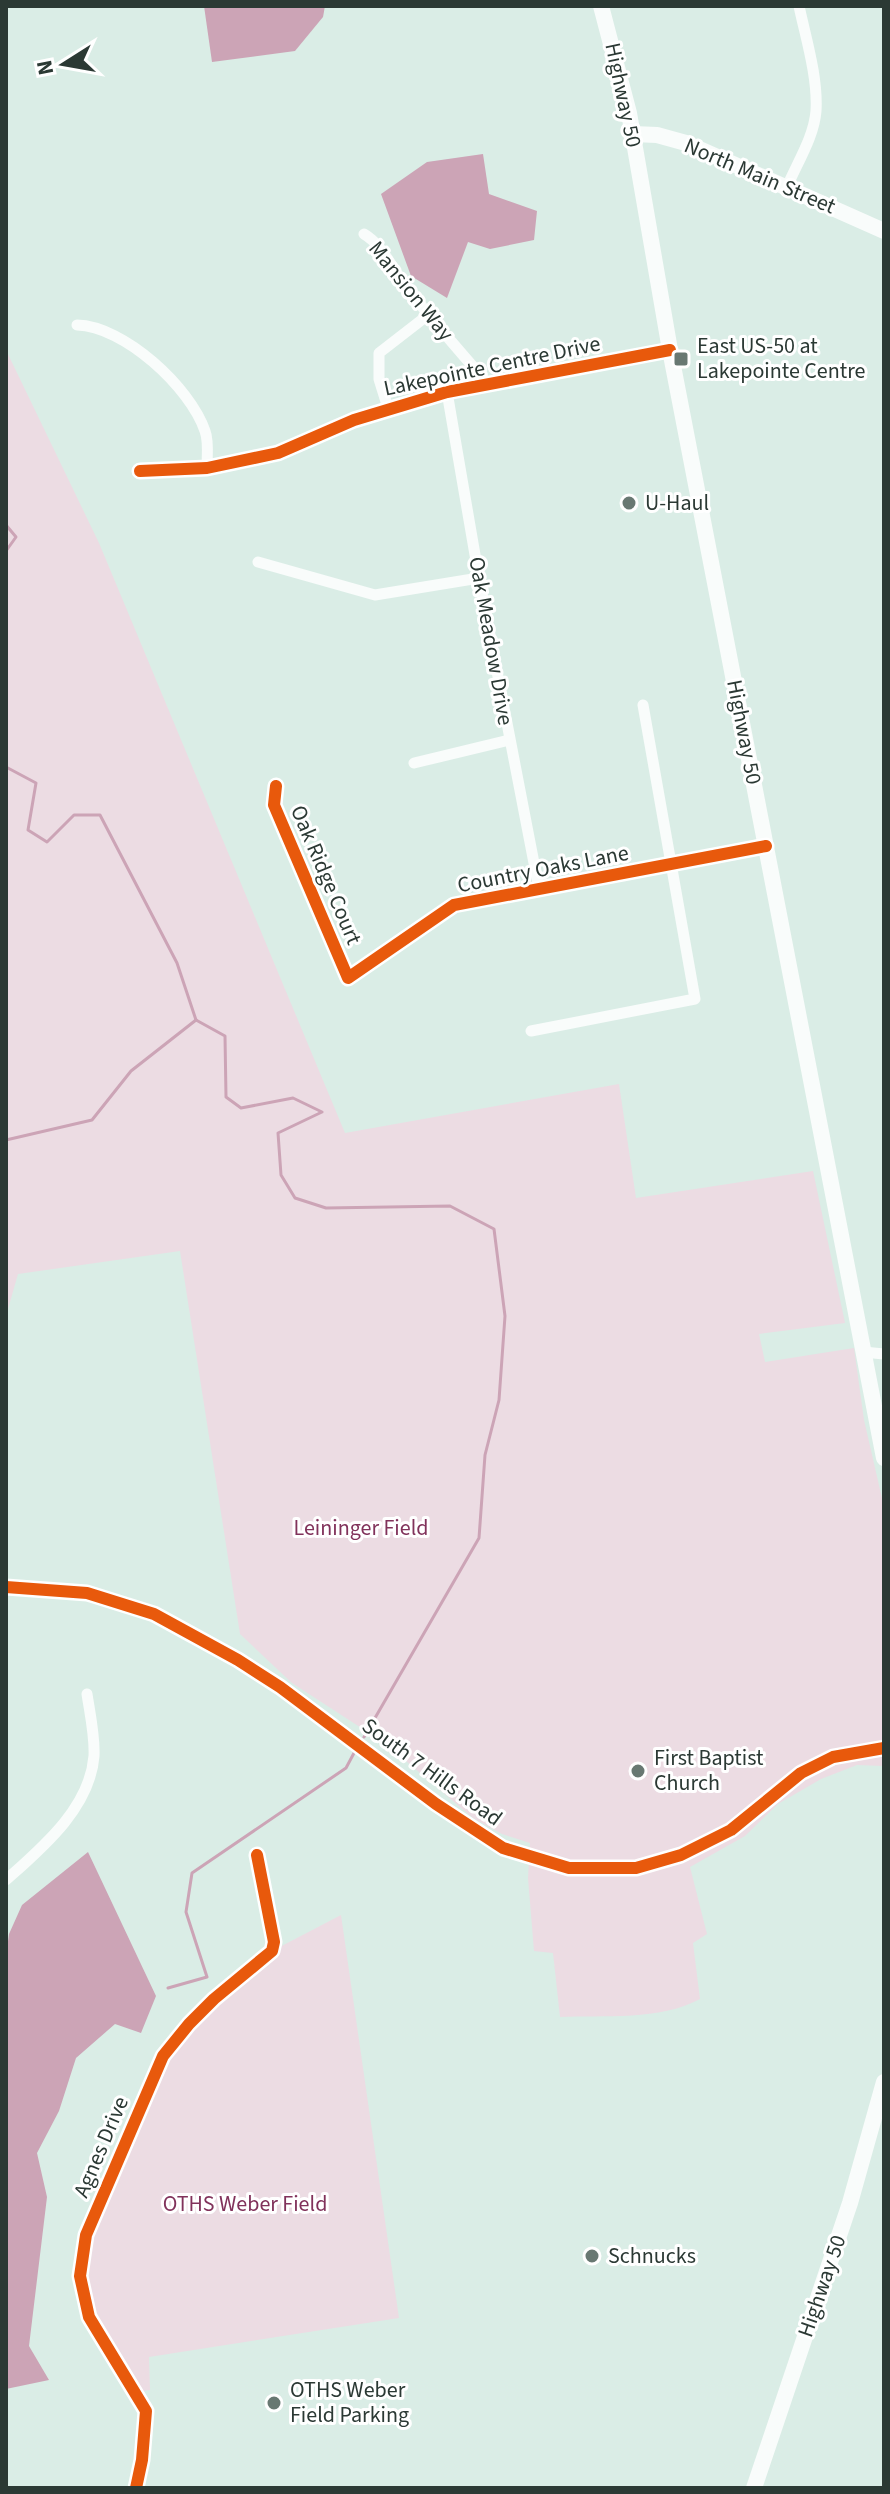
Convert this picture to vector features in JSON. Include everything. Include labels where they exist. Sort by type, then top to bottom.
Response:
[{"type":"main road","name":"Highway 50","points":[[601,6],[616,56],[633,134],[670,350],[766,846],[877,1351],[884,1458]]},
{"type":"main road","name":"North Main Street","points":[[633,134],[657,135],[686,143],[884,231]]},
{"type":"main road","name":"Highway 50","points":[[754,2488],[850,2203],[884,2082]]},
{"type":"street","points":[[787,187],[810,135],[816,113],[815,88],[799,6]]},
{"type":"street","name":"Mansion Way","points":[[364,234],[376,241],[428,315],[489,385]]},
{"type":"street","points":[[388,408],[379,379],[379,353],[428,315]]},
{"type":"street","points":[[77,325],[93,325],[113,333],[157,367],[184,394],[206,433],[207,468]]},
{"type":"street","name":"Lakepointe Centre Drive","points":[[140,471],[207,468],[278,453],[388,408],[447,392],[670,350]]},
{"type":"street","name":"Oak Meadow Drive","points":[[447,392],[539,889]]},
{"type":"street","points":[[258,562],[375,595],[479,578]]},
{"type":"street","points":[[531,1031],[695,999],[643,705]]},
{"type":"street","points":[[414,763],[509,740]]},
{"type":"street","name":"Oak Ridge Court","points":[[276,786],[274,805],[348,978]]},
{"type":"street","name":"Country Oaks Lane","points":[[348,978],[454,905],[766,846]]},
{"type":"street","name":"South 7 Hills Road","points":[[6,1587],[87,1593],[154,1614],[280,1687],[436,1804],[503,1848],[569,1868],[636,1868],[681,1855],[731,1830],[801,1773],[833,1757],[884,1748]]},
{"type":"street","points":[[6,1880],[42,1848],[85,1791],[94,1754],[87,1694]]},
{"type":"street","name":"Agnes Drive","points":[[136,2488],[146,2411],[89,2317],[80,2276],[81,2255],[93,2215],[163,2056],[206,2007],[272,1951],[274,1942],[257,1855]]},
{"type":"green space","name":"Leininger Field","points":[[6,350],[99,543],[345,1133],[619,1084],[636,1198],[813,1171],[845,1323],[759,1334],[765,1362],[854,1348],[864,1420],[884,1507],[884,1766],[857,1765],[821,1779],[778,1804],[745,1836],[690,1867],[707,1934],[693,1943],[700,1999],[684,2006],[632,2016],[560,2017],[553,1953],[534,1951],[528,1878],[530,1843],[502,1834],[473,1818],[386,1744],[292,1683],[240,1634],[180,1251],[18,1274],[6,1316]]},
{"type":"green space","name":"OTHS Weber Field","points":[[341,1915],[399,2318],[149,2357],[150,2390],[137,2392],[89,2317],[81,2255],[175,2039],[272,1951]]},
{"type":"shaded area","points":[[204,6],[325,6],[323,17],[295,51],[212,62]]},
{"type":"shaded area","points":[[483,154],[489,194],[537,211],[534,240],[490,249],[468,242],[447,298],[411,276],[381,194],[427,162]]},
{"type":"shaded area","points":[[88,1852],[156,1996],[141,2033],[115,2024],[76,2058],[59,2111],[37,2153],[47,2197],[29,2346],[49,2380],[6,2389],[6,1956],[9,1934],[22,1905]]},
{"type":"waterway","points":[[6,525],[16,537],[6,551]]},
{"type":"waterway","points":[[6,767],[36,783],[28,830],[47,842],[74,815],[100,815],[177,963],[196,1020]]},
{"type":"waterway","points":[[196,1020],[225,1036],[226,1097],[241,1108],[293,1098],[322,1112],[278,1133],[281,1175],[295,1198],[326,1208],[450,1206],[494,1229],[505,1316],[499,1400],[485,1455],[479,1538],[364,1737]]},
{"type":"waterway","points":[[6,1140],[92,1120],[131,1071],[196,1020]]},
{"type":"waterway","points":[[168,1988],[207,1977],[186,1912],[192,1873],[346,1768],[354,1753]]},
{"type":"cycle path","points":[[140,471],[207,468],[278,453],[354,420],[447,392],[670,350]]},
{"type":"cycle path","points":[[276,786],[274,805],[348,978],[454,905],[766,846]]},
{"type":"cycle path","points":[[6,1587],[87,1593],[154,1614],[280,1687],[436,1804],[503,1848],[569,1868],[636,1868],[681,1855],[731,1830],[801,1773],[833,1757],[884,1748]]},
{"type":"cycle path","points":[[136,2488],[146,2411],[89,2317],[80,2276],[86,2235],[163,2056],[214,1999],[272,1951],[274,1942],[257,1855]]},
{"type":"place","name":"East US-50 at Lakepointe Centre","points":[[681,359]]},
{"type":"place","name":"U-Haul","points":[[629,503]]},
{"type":"place","name":"First Baptist Church","points":[[638,1771]]},
{"type":"place","name":"Schnucks","points":[[592,2256]]},
{"type":"place","name":"OTHS Weber Field Parking","points":[[274,2403]]}]
